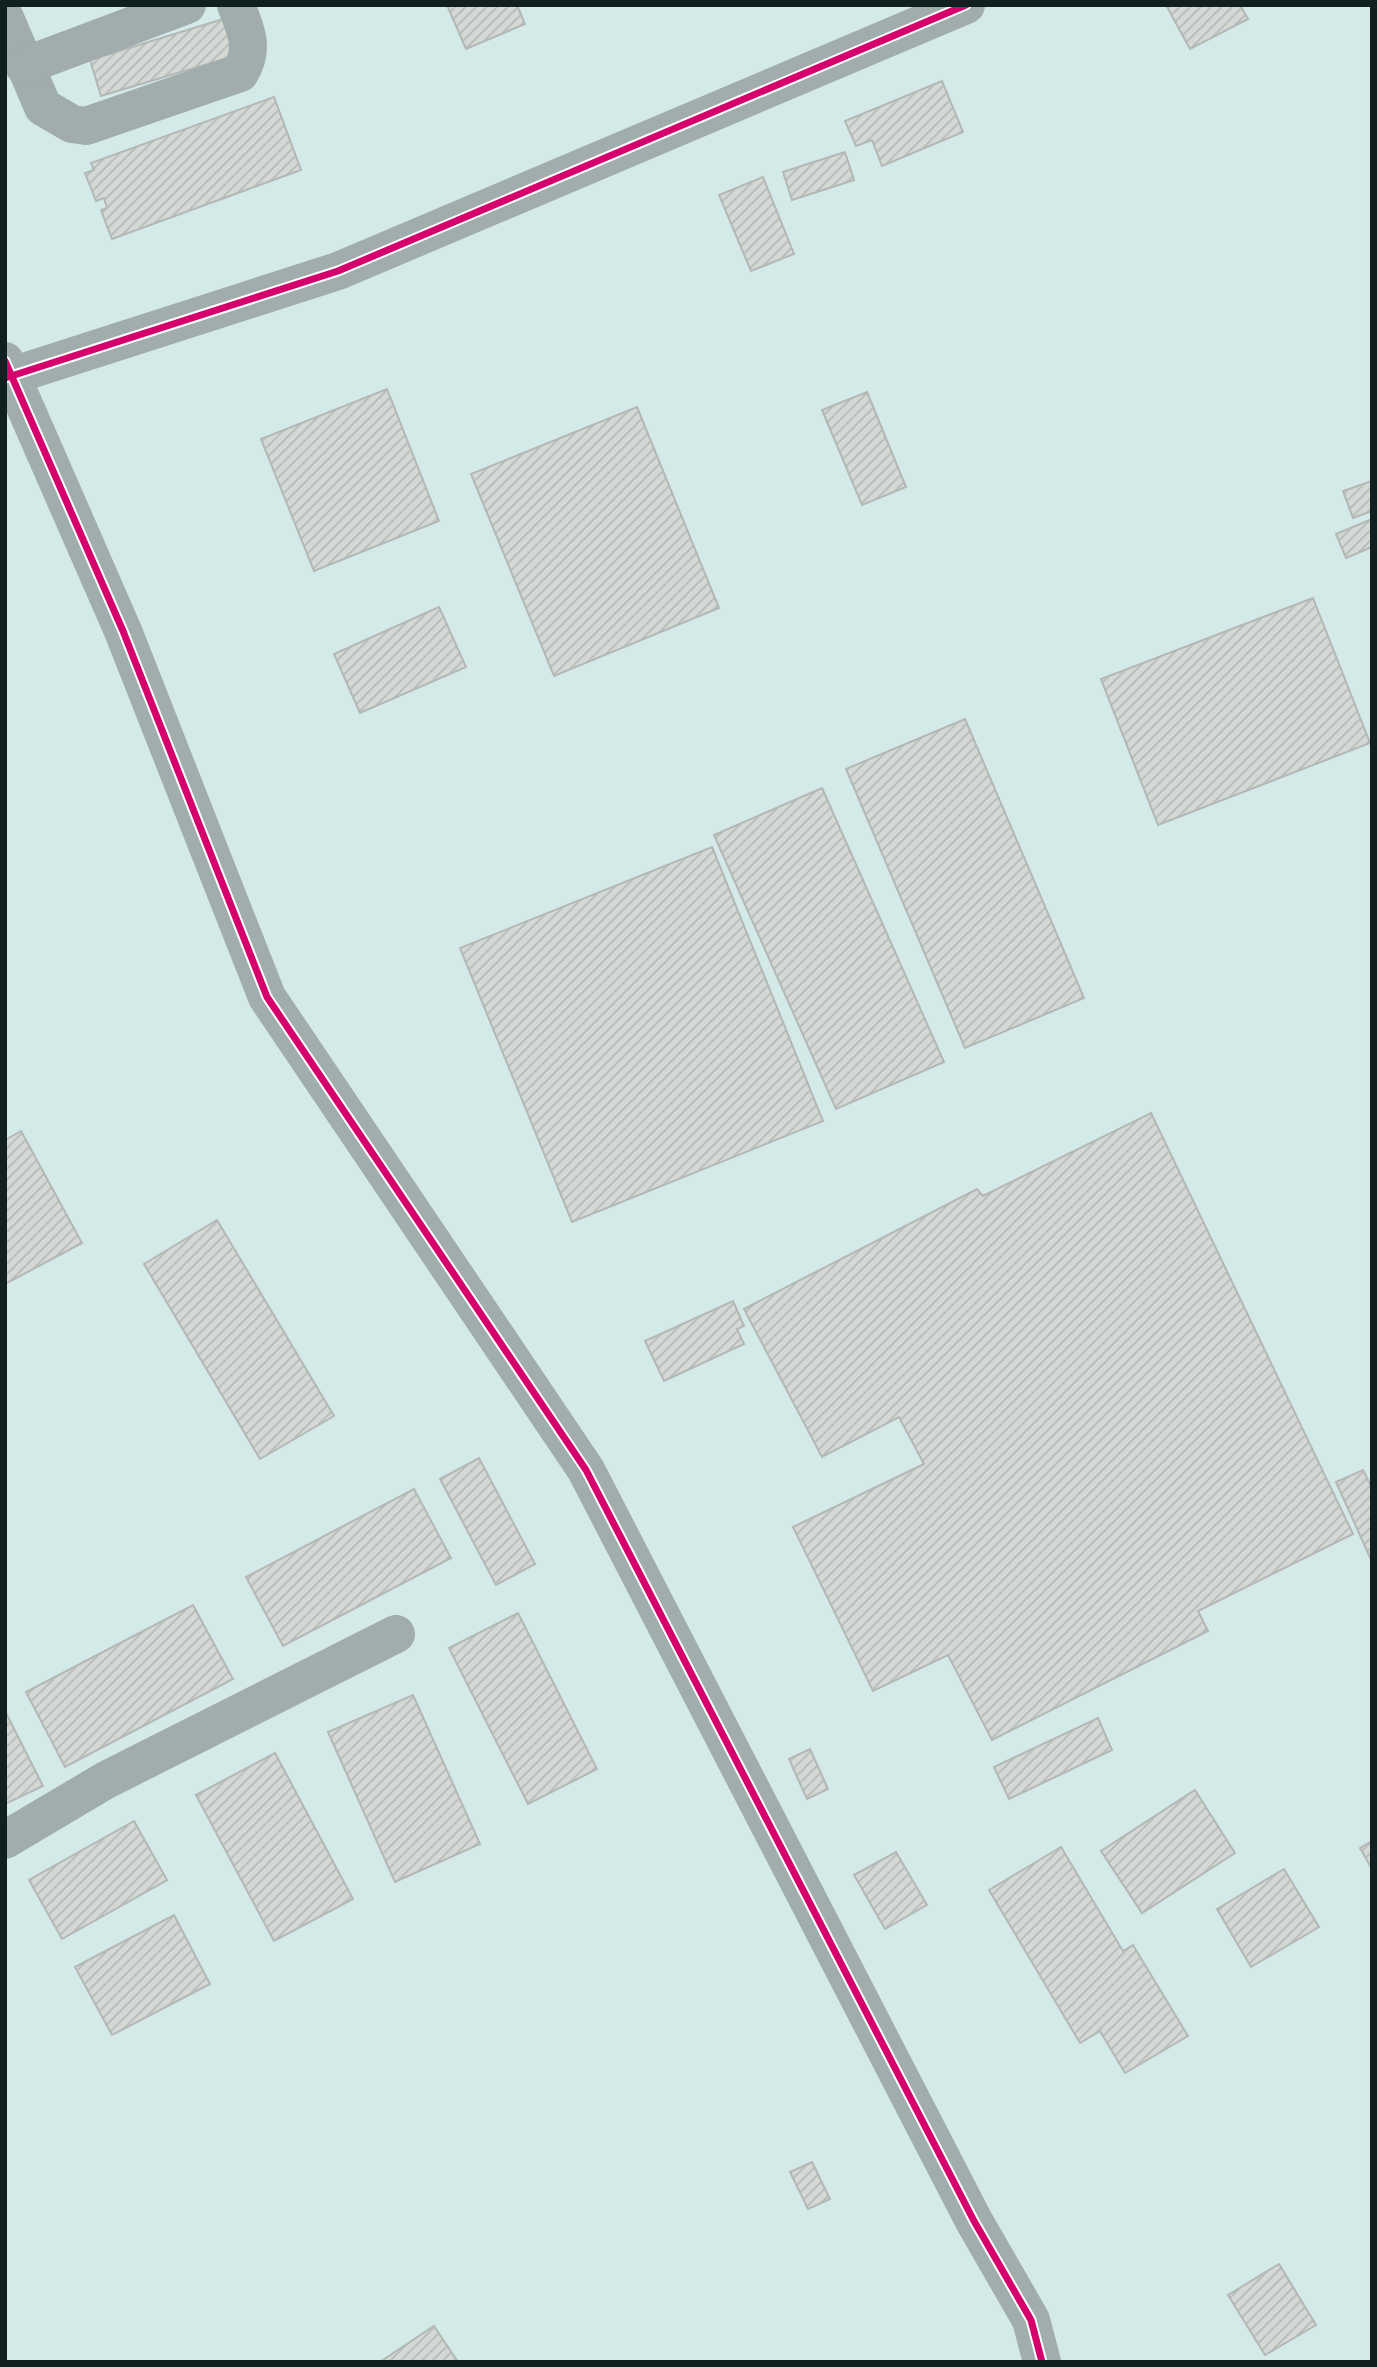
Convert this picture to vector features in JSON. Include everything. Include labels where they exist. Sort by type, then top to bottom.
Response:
[{"type":"street","points":[[24,66],[187,5]]},
{"type":"street","points":[[5,18],[43,107],[65,121],[86,125],[240,73],[249,54],[249,41],[236,5]]},
{"type":"street","points":[[966,5],[338,271],[8,371],[123,631],[267,997],[586,1470],[974,2221],[1031,2320],[1042,2362]]},
{"type":"street","points":[[5,1840],[106,1780],[396,1634]]},
{"type":"building","points":[[447,5],[517,5],[525,24],[466,49]]},
{"type":"building","points":[[1166,5],[1240,5],[1248,19],[1190,49]]},
{"type":"building","points":[[223,19],[234,56],[101,96],[90,60]]},
{"type":"building","points":[[942,81],[963,132],[882,166],[872,140],[856,146],[845,121]]},
{"type":"building","points":[[274,97],[301,170],[112,239],[101,210],[107,208],[104,198],[96,201],[85,173],[94,170],[91,163]]},
{"type":"building","points":[[845,152],[854,180],[792,200],[783,172]]},
{"type":"building","points":[[763,177],[794,254],[751,271],[719,195]]},
{"type":"building","points":[[387,389],[439,521],[314,571],[261,439]]},
{"type":"building","points":[[867,392],[906,487],[862,505],[822,410]]},
{"type":"building","points":[[637,407],[719,608],[554,676],[471,474]]},
{"type":"building","points":[[1372,481],[1372,511],[1353,518],[1343,491]]},
{"type":"building","points":[[1372,519],[1372,547],[1346,558],[1336,534]]},
{"type":"building","points":[[1313,598],[1370,743],[1158,825],[1101,679]]},
{"type":"building","points":[[439,607],[466,667],[360,713],[334,654]]},
{"type":"building","points":[[965,719],[1084,998],[965,1048],[846,769]]},
{"type":"building","points":[[822,788],[944,1062],[836,1109],[714,835]]},
{"type":"building","points":[[712,847],[823,1121],[572,1222],[460,948]]},
{"type":"building","points":[[1151,1113],[1353,1534],[1198,1611],[1208,1631],[992,1740],[948,1655],[873,1691],[793,1527],[924,1464],[899,1417],[822,1457],[744,1309],[977,1189],[983,1196]]},
{"type":"building","points":[[21,1131],[82,1243],[5,1284],[5,1140]]},
{"type":"building","points":[[217,1220],[334,1416],[260,1459],[144,1264]]},
{"type":"building","points":[[733,1301],[744,1326],[737,1329],[744,1344],[664,1381],[645,1341]]},
{"type":"building","points":[[479,1458],[535,1564],[496,1585],[440,1479]]},
{"type":"building","points":[[1363,1470],[1372,1488],[1372,1562],[1336,1482]]},
{"type":"building","points":[[414,1489],[451,1558],[283,1646],[246,1577]]},
{"type":"building","points":[[193,1605],[233,1679],[65,1767],[26,1692]]},
{"type":"building","points":[[518,1613],[597,1769],[528,1804],[449,1648]]},
{"type":"building","points":[[413,1695],[480,1844],[395,1882],[328,1732]]},
{"type":"building","points":[[5,1711],[43,1786],[5,1804]]},
{"type":"building","points":[[1098,1718],[1112,1750],[1009,1799],[994,1767]]},
{"type":"building","points":[[810,1749],[828,1789],[807,1799],[789,1759]]},
{"type":"building","points":[[275,1753],[353,1899],[274,1941],[196,1795]]},
{"type":"building","points":[[1195,1790],[1235,1853],[1142,1913],[1101,1851]]},
{"type":"building","points":[[134,1821],[167,1880],[62,1939],[29,1880]]},
{"type":"building","points":[[1372,1841],[1372,1869],[1360,1848]]},
{"type":"building","points":[[1061,1847],[1123,1951],[1133,1945],[1188,2036],[1125,2073],[1100,2031],[1080,2043],[989,1890]]},
{"type":"building","points":[[896,1852],[927,1905],[885,1929],[854,1875]]},
{"type":"building","points":[[1284,1869],[1319,1927],[1251,1967],[1217,1909]]},
{"type":"building","points":[[174,1915],[210,1984],[112,2035],[75,1967]]},
{"type":"building","points":[[812,2162],[830,2199],[808,2209],[790,2172]]},
{"type":"building","points":[[1279,2264],[1316,2325],[1265,2355],[1228,2295]]},
{"type":"building","points":[[434,2326],[458,2362],[380,2362]]},
{"type":"cycle path","points":[[5,378],[338,271],[966,5]]},
{"type":"cycle path","points":[[5,361],[123,631],[267,997],[586,1470],[974,2221],[1031,2320],[1042,2362]]}]
